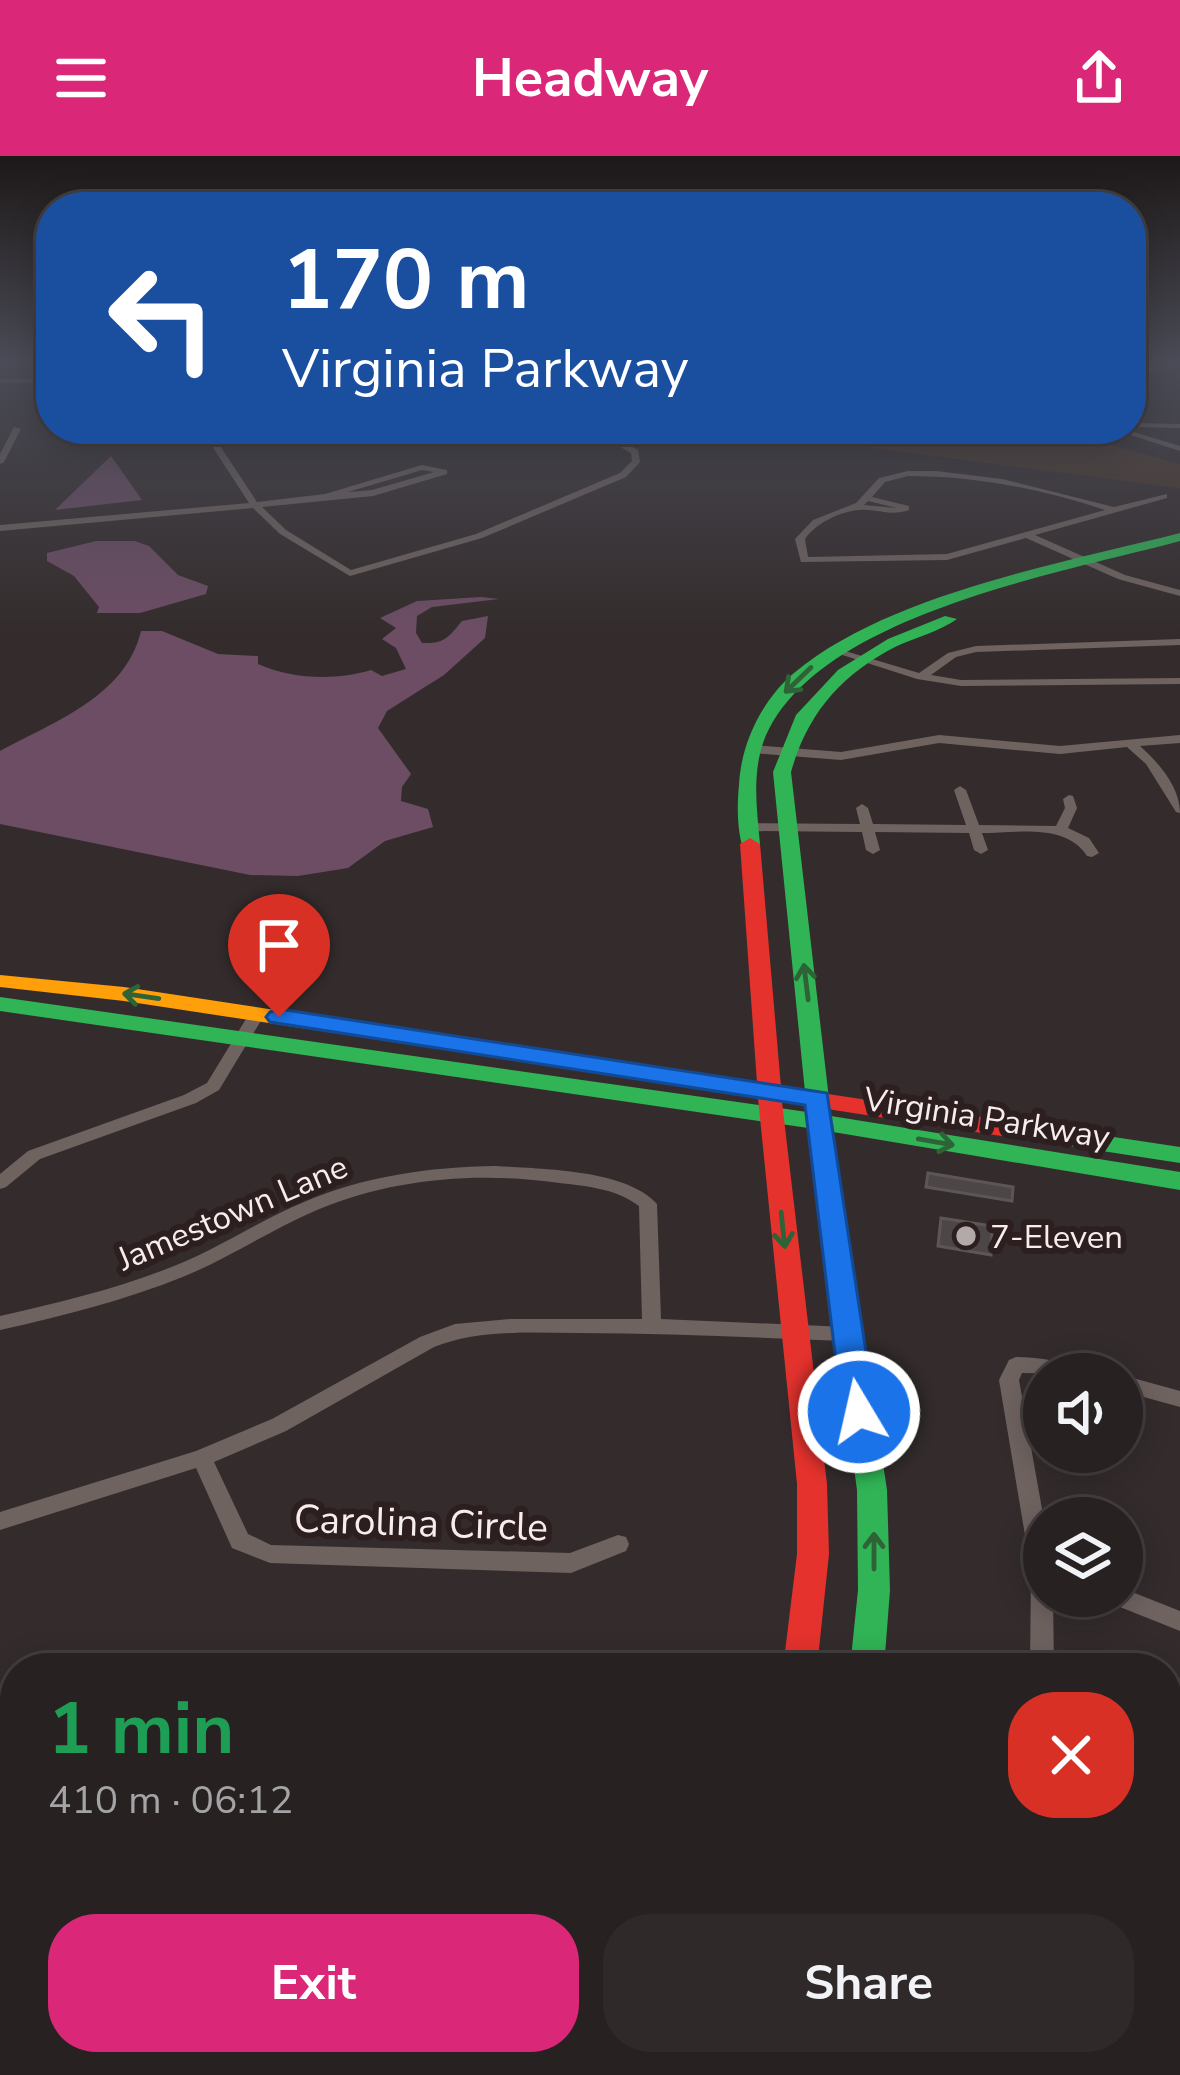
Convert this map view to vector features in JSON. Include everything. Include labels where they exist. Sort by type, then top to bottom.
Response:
[{"type":"main road","points":[[868,1653],[875,1535],[819,1111],[784,752],[816,697],[862,659],[932,626],[1180,537]]},
{"type":"main road","points":[[801,1653],[814,1516],[770,1102],[748,827],[746,783],[752,749],[778,701],[804,673],[835,651],[907,616],[1180,551]]},
{"type":"main road","name":"Virginia Parkway","points":[[0,981],[257,1014],[770,1102],[1180,1181]]},
{"type":"main road","name":"Virginia Parkway","points":[[0,1004],[770,1102]]},
{"type":"main road","name":"Virginia Parkway","points":[[819,1111],[1180,1155]]},
{"type":"street","points":[[220,453],[255,505],[283,532],[350,573],[479,536],[623,475],[636,462],[635,453]]},
{"type":"street","points":[[0,531],[126,525],[373,493],[443,472],[422,466],[326,496]]},
{"type":"street","points":[[1117,511],[1051,491],[928,474],[897,475],[879,481],[857,507],[807,526],[800,539],[809,568],[843,567],[843,560],[928,560],[1024,537],[1117,511],[1164,496]]},
{"type":"street","points":[[857,507],[895,512],[906,508],[867,498]]},
{"type":"street","points":[[1024,537],[1096,568],[1180,593]]},
{"type":"street","points":[[921,677],[952,655],[976,649],[1180,642]]},
{"type":"street","points":[[835,651],[921,677],[977,683],[1180,681]]},
{"type":"street","points":[[752,749],[841,756],[928,739],[1060,750],[1180,739]]},
{"type":"street","points":[[1128,742],[1174,791],[1180,809]]},
{"type":"street","points":[[960,790],[981,850]]},
{"type":"street","points":[[1061,830],[1071,808],[1069,800]]},
{"type":"street","points":[[862,808],[872,850]]},
{"type":"street","points":[[748,827],[1061,830],[1084,841],[1091,853]]},
{"type":"street","points":[[0,1183],[34,1155],[190,1099],[213,1086],[257,1014]]},
{"type":"street","name":"Jamestown Lane","points":[[0,1323],[97,1299],[180,1271],[301,1210],[365,1187],[452,1171],[502,1169],[628,1190],[648,1204],[652,1326]]},
{"type":"street","points":[[0,1521],[202,1458],[279,1425],[455,1331],[652,1326],[846,1334]]},
{"type":"street","points":[[1023,1365],[1016,1365],[1010,1380],[1023,1455]]},
{"type":"street","points":[[1143,1389],[1180,1399]]},
{"type":"street","name":"Carolina Circle","points":[[202,1458],[240,1541],[270,1554],[571,1563],[618,1544]]},
{"type":"street","points":[[1143,1606],[1180,1622]]},
{"type":"street","points":[[1042,1653],[1043,1617]]},
{"type":"shaded area","points":[[908,453],[1138,453],[1180,464],[1180,488]]},
{"type":"shaded area","points":[[111,456],[142,500],[55,510]]},
{"type":"shaded area","points":[[96,541],[135,541],[149,546],[178,575],[208,586],[206,594],[140,613],[97,613],[99,607],[74,576],[47,561],[47,553]]},
{"type":"shaded area","points":[[499,599],[432,607],[417,616],[416,633],[422,643],[445,639],[462,621],[488,616],[485,638],[444,675],[387,711],[378,728],[411,774],[402,787],[401,801],[428,809],[433,827],[385,841],[348,868],[298,876],[250,875],[0,824],[0,751],[104,690],[133,654],[141,631],[162,631],[218,654],[258,656],[258,664],[285,673],[328,677],[371,670],[382,676],[406,669],[396,648],[382,639],[396,628],[380,618],[417,601]]},
{"type":"building","name":"7-Eleven","points":[[928,1173],[1013,1187],[1012,1201],[926,1187]]},
{"type":"building","name":"7-Eleven","points":[[941,1218],[992,1226],[991,1255],[938,1246]]},
{"type":"traffic: fast","points":[[750,844],[751,755],[768,716],[801,675],[881,627],[930,608],[1180,537]]},
{"type":"traffic: fast","points":[[868,1653],[874,1590],[872,1490],[823,1152],[782,772],[805,715],[843,673],[893,642],[950,619]]},
{"type":"traffic: fast","points":[[0,1004],[743,1109],[1180,1181]]},
{"type":"traffic: fast","points":[[1008,1129],[1180,1155]]},
{"type":"traffic: slow","points":[[0,981],[124,994],[446,1043]]},
{"type":"traffic: jam","points":[[750,844],[771,1114],[812,1484],[813,1554],[802,1653]]},
{"type":"traffic: jam","points":[[446,1043],[1008,1129]]},
{"type":"place","name":"7-Eleven","points":[[966,1236]]},
{"type":"route","points":[[279,1017],[818,1099],[859,1412]]}]
